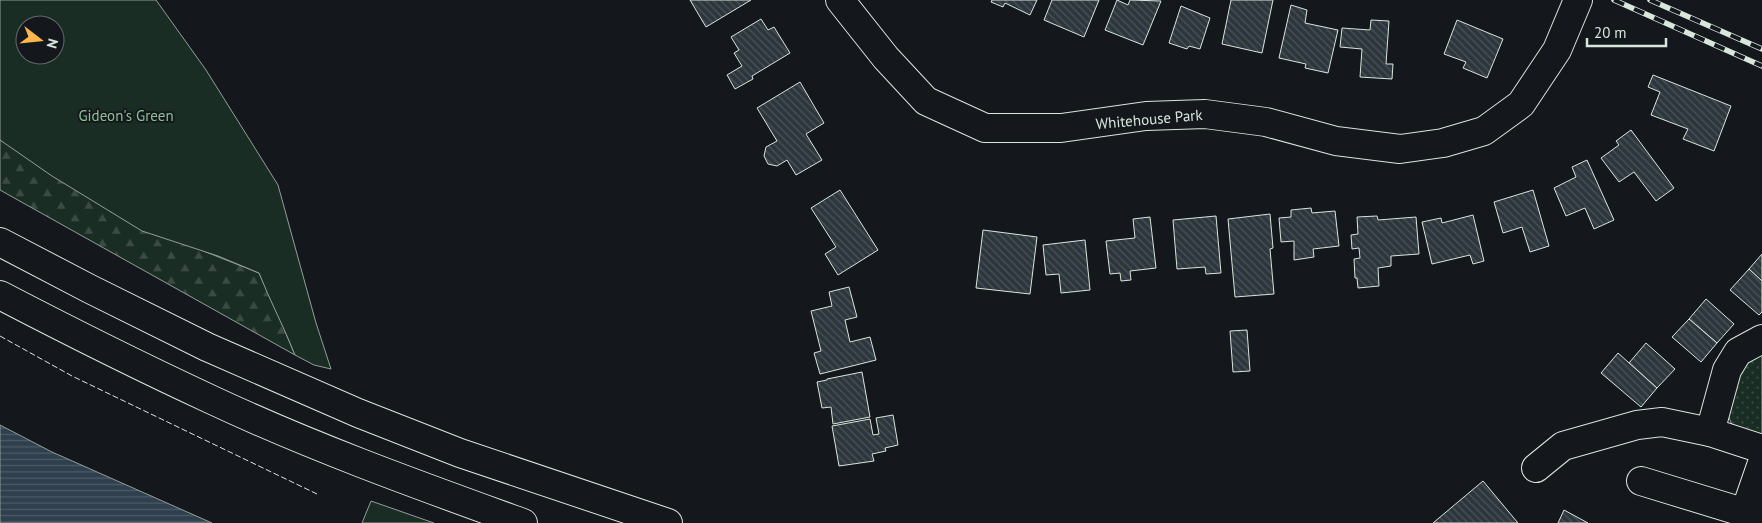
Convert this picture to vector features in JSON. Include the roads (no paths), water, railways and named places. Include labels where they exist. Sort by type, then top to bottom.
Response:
[{"type":"main road","name":"Whitehouse Park","points":[[840,0],[886,58],[926,101],[985,128],[1061,128],[1146,116],[1206,114],[1266,122],[1336,141],[1400,149],[1443,143],[1484,131],[1521,104],[1557,50],[1578,0]]},
{"type":"main road","points":[[0,242],[207,348],[358,413],[460,453],[668,523]]},
{"type":"main road","points":[[0,295],[211,400],[405,481],[523,523]]},
{"type":"main road","points":[[1710,432],[1727,370],[1738,352],[1762,339]]},
{"type":"main road","points":[[1536,468],[1563,446],[1637,425],[1662,422],[1710,432],[1762,449]]},
{"type":"main road","points":[[1641,481],[1753,515],[1762,463]]},
{"type":"water","points":[[0,425],[52,452],[212,523],[0,523]]},
{"type":"railway","points":[[1614,0],[1762,66]]},
{"type":"railway","points":[[1650,0],[1762,49]]},
{"type":"park label","name":"Gideon's Green","points":[[126,115]]}]
